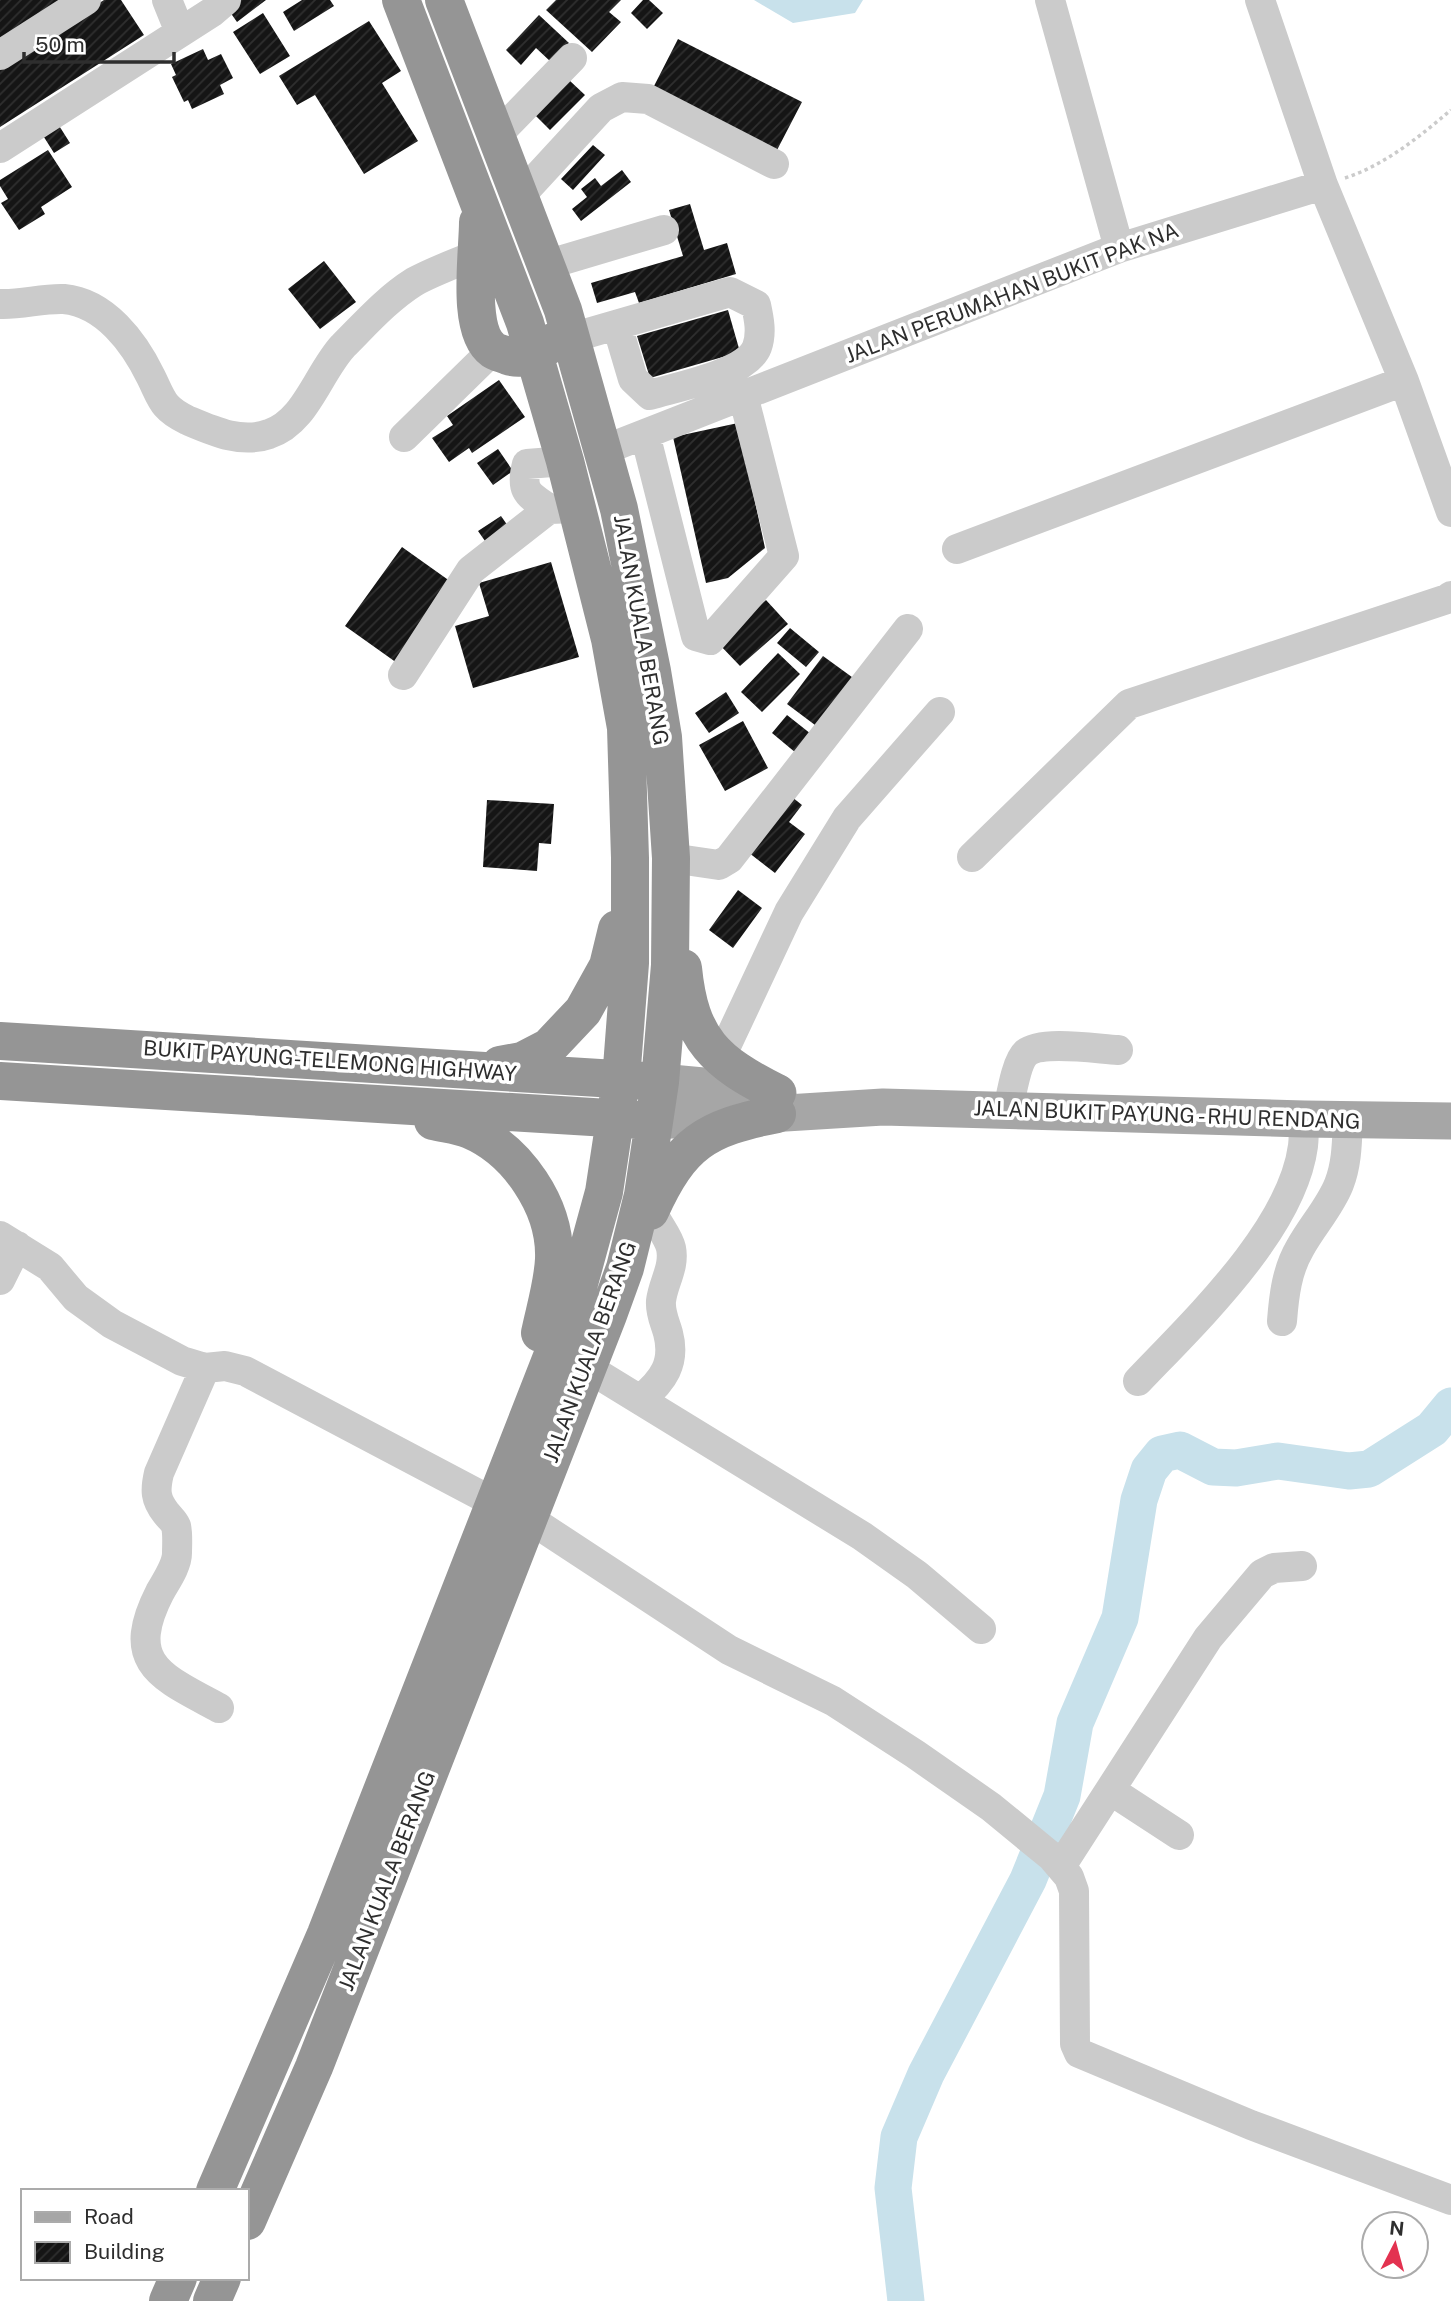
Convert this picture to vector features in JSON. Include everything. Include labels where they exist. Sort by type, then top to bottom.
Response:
[{"type":"highway","name":"JALAN KUALA BERANG","points":[[216,2189],[326,1934],[575,1298],[604,1192],[621,1080],[630,963],[631,858],[626,728],[610,639],[563,509],[565,461],[524,323],[401,0]]},
{"type":"highway","name":"JALAN KUALA BERANG","points":[[248,2219],[314,2067],[625,1268],[643,1195],[660,1082],[670,965],[671,858],[663,737],[652,671],[619,509],[567,324],[444,0]]},
{"type":"highway","points":[[479,203],[477,316],[481,335],[493,350],[514,358],[534,355],[552,343],[560,327],[567,324]]},
{"type":"highway","points":[[474,1070],[522,1062],[549,1047],[583,1012],[608,966],[631,858]]},
{"type":"highway","points":[[625,1268],[665,1178],[685,1152],[711,1133],[777,1103],[720,1059],[699,1032],[686,1000],[671,858]]},
{"type":"highway","name":"BUKIT PAYUNG-TELEMONG HIGHWAY","points":[[0,1041],[660,1082]]},
{"type":"highway","name":"BUKIT PAYUNG-TELEMONG HIGHWAY","points":[[0,1081],[656,1121]]},
{"type":"highway","points":[[246,1096],[426,1119],[468,1129],[489,1140],[521,1168],[541,1200],[550,1229],[554,1257],[551,1285],[512,1458]]},
{"type":"highway","points":[[168,2301],[177,2280]]},
{"type":"highway","points":[[212,2301],[221,2280]]},
{"type":"main road","points":[[660,1082],[777,1103]]},
{"type":"main road","points":[[656,1121],[777,1103]]},
{"type":"main road","name":"JALAN BUKIT PAYUNG - RHU RENDANG","points":[[777,1103],[1451,1121]]},
{"type":"street","points":[[0,55],[86,0]]},
{"type":"street","points":[[167,0],[180,32]]},
{"type":"street","points":[[0,148],[226,0]]},
{"type":"street","points":[[1050,0],[1119,248]]},
{"type":"street","points":[[1260,0],[1323,185],[1404,381],[1451,512]]},
{"type":"street","points":[[496,136],[572,58]]},
{"type":"street","points":[[519,197],[601,108],[622,97],[648,99],[774,164]]},
{"type":"street","name":"JALAN PERUMAHAN BUKIT PAK NA","points":[[604,450],[1119,248],[1323,185]]},
{"type":"street","points":[[546,265],[664,230]]},
{"type":"street","points":[[0,304],[64,299],[97,308],[129,340],[151,377],[159,400],[180,416],[215,432],[244,438],[270,434],[291,422],[341,349],[386,303],[414,283],[478,254]]},
{"type":"street","points":[[567,324],[617,325],[730,292],[756,305],[760,323],[756,350],[733,371],[650,395]]},
{"type":"street","points":[[617,325],[633,379],[650,395],[651,432],[661,499],[696,636],[710,640],[784,556],[743,395]]},
{"type":"street","points":[[404,437],[493,350]]},
{"type":"street","points":[[957,549],[1404,381]]},
{"type":"street","points":[[563,509],[527,493],[521,459],[565,461]]},
{"type":"street","points":[[619,509],[661,499]]},
{"type":"street","points":[[402,675],[471,570],[563,509]]},
{"type":"street","points":[[972,857],[1129,704],[1451,596]]},
{"type":"street","points":[[671,858],[719,865],[729,859],[908,629]]},
{"type":"street","points":[[720,1059],[789,912],[848,818],[940,712]]},
{"type":"street","points":[[1008,1110],[1019,1065],[1026,1053],[1041,1047],[1118,1050]]},
{"type":"street","points":[[1138,1381],[1217,1297],[1268,1230],[1297,1170],[1303,1147],[1304,1119]]},
{"type":"street","points":[[1282,1321],[1284,1293],[1290,1270],[1339,1183],[1346,1156],[1348,1120]]},
{"type":"street","points":[[641,1399],[663,1380],[668,1368],[669,1354],[669,1339],[661,1311],[671,1250],[651,1209]]},
{"type":"street","points":[[0,1280],[8,1241],[50,1267],[76,1298],[112,1324],[182,1361],[205,1367],[225,1366],[245,1371],[493,1502]]},
{"type":"street","points":[[205,1367],[159,1473],[155,1490],[158,1503],[175,1525],[177,1558],[150,1611],[145,1629],[145,1644],[149,1661],[162,1673],[177,1685],[219,1708]]},
{"type":"street","points":[[588,1368],[862,1536],[917,1574],[981,1629]]},
{"type":"street","points":[[528,1518],[729,1650],[833,1701],[895,1740],[1018,1828],[1056,1861],[1069,1877],[1074,1891],[1075,2044],[1079,2053],[1251,2125],[1451,2200]]},
{"type":"street","points":[[1056,1861],[1110,1790],[1208,1638],[1262,1574],[1274,1568],[1302,1566]]},
{"type":"street","points":[[1110,1790],[1179,1835]]},
{"type":"path","points":[[1323,185],[1365,172],[1415,140],[1451,110]]},
{"type":"water","points":[[754,0],[863,0],[855,13],[793,23]]},
{"type":"building","points":[[0,0],[74,0],[0,48]]},
{"type":"building","points":[[104,0],[121,0],[144,35],[0,127],[0,67]]},
{"type":"building","points":[[232,0],[266,0],[237,22],[225,5]]},
{"type":"building","points":[[302,0],[330,0],[334,6],[294,31],[283,12]]},
{"type":"building","points":[[556,0],[621,0],[609,12],[621,22],[592,52],[546,10]]},
{"type":"building","points":[[643,0],[649,0],[663,13],[647,29],[631,13]]},
{"type":"building","points":[[263,13],[290,56],[260,74],[233,32]]},
{"type":"building","points":[[539,15],[569,43],[551,62],[536,48],[521,65],[506,50]]},
{"type":"building","points":[[369,21],[401,71],[382,83],[418,141],[364,174],[315,95],[297,105],[279,76]]},
{"type":"building","points":[[678,39],[802,102],[776,152],[653,88]]},
{"type":"building","points":[[203,49],[208,60],[221,54],[233,78],[220,85],[224,94],[192,109],[188,100],[184,102],[172,77],[176,75],[171,64]]},
{"type":"building","points":[[569,80],[585,95],[550,130],[535,115]]},
{"type":"building","points":[[58,124],[70,143],[54,153],[42,134]]},
{"type":"building","points":[[593,145],[605,155],[573,190],[561,179]]},
{"type":"building","points":[[48,150],[72,187],[41,207],[45,214],[19,230],[1,203],[8,199],[0,186],[0,180]]},
{"type":"building","points":[[622,170],[631,182],[581,221],[572,209],[587,197],[581,189],[595,178],[601,186]]},
{"type":"building","points":[[690,204],[704,250],[727,243],[736,274],[639,303],[635,292],[597,303],[591,283],[683,256],[669,210]]},
{"type":"building","points":[[324,261],[356,302],[320,329],[288,289]]},
{"type":"building","points":[[728,310],[740,352],[650,378],[637,336]]},
{"type":"building","points":[[499,380],[525,417],[472,453],[469,448],[449,462],[432,438],[453,425],[447,416]]},
{"type":"building","points":[[738,423],[765,548],[728,578],[706,583],[673,437]]},
{"type":"building","points":[[498,449],[513,471],[493,485],[477,463]]},
{"type":"building","points":[[501,516],[508,526],[485,541],[478,531]]},
{"type":"building","points":[[402,547],[454,584],[397,663],[345,626]]},
{"type":"building","points":[[551,562],[579,657],[473,688],[455,626],[489,616],[479,583]]},
{"type":"building","points":[[766,600],[788,624],[740,666],[718,643]]},
{"type":"building","points":[[790,628],[819,652],[806,667],[777,643]]},
{"type":"building","points":[[778,653],[800,674],[762,712],[741,692]]},
{"type":"building","points":[[823,656],[856,680],[819,728],[787,704]]},
{"type":"building","points":[[726,692],[739,713],[709,733],[695,713]]},
{"type":"building","points":[[787,715],[811,734],[796,753],[772,733]]},
{"type":"building","points":[[743,721],[768,768],[725,791],[699,745]]},
{"type":"building","points":[[787,793],[802,805],[789,822],[805,834],[775,873],[744,849]]},
{"type":"building","points":[[487,800],[554,804],[551,844],[539,843],[537,871],[483,867]]},
{"type":"building","points":[[738,890],[762,908],[733,948],[709,930]]},
{"type":"waterway","points":[[906,2301],[893,2188],[899,2137],[926,2074],[1028,1880],[1062,1796],[1075,1723],[1120,1618],[1139,1500],[1149,1470],[1162,1454],[1180,1450],[1213,1467],[1236,1468],[1278,1461],[1349,1471],[1369,1469],[1432,1429],[1451,1406]]}]
